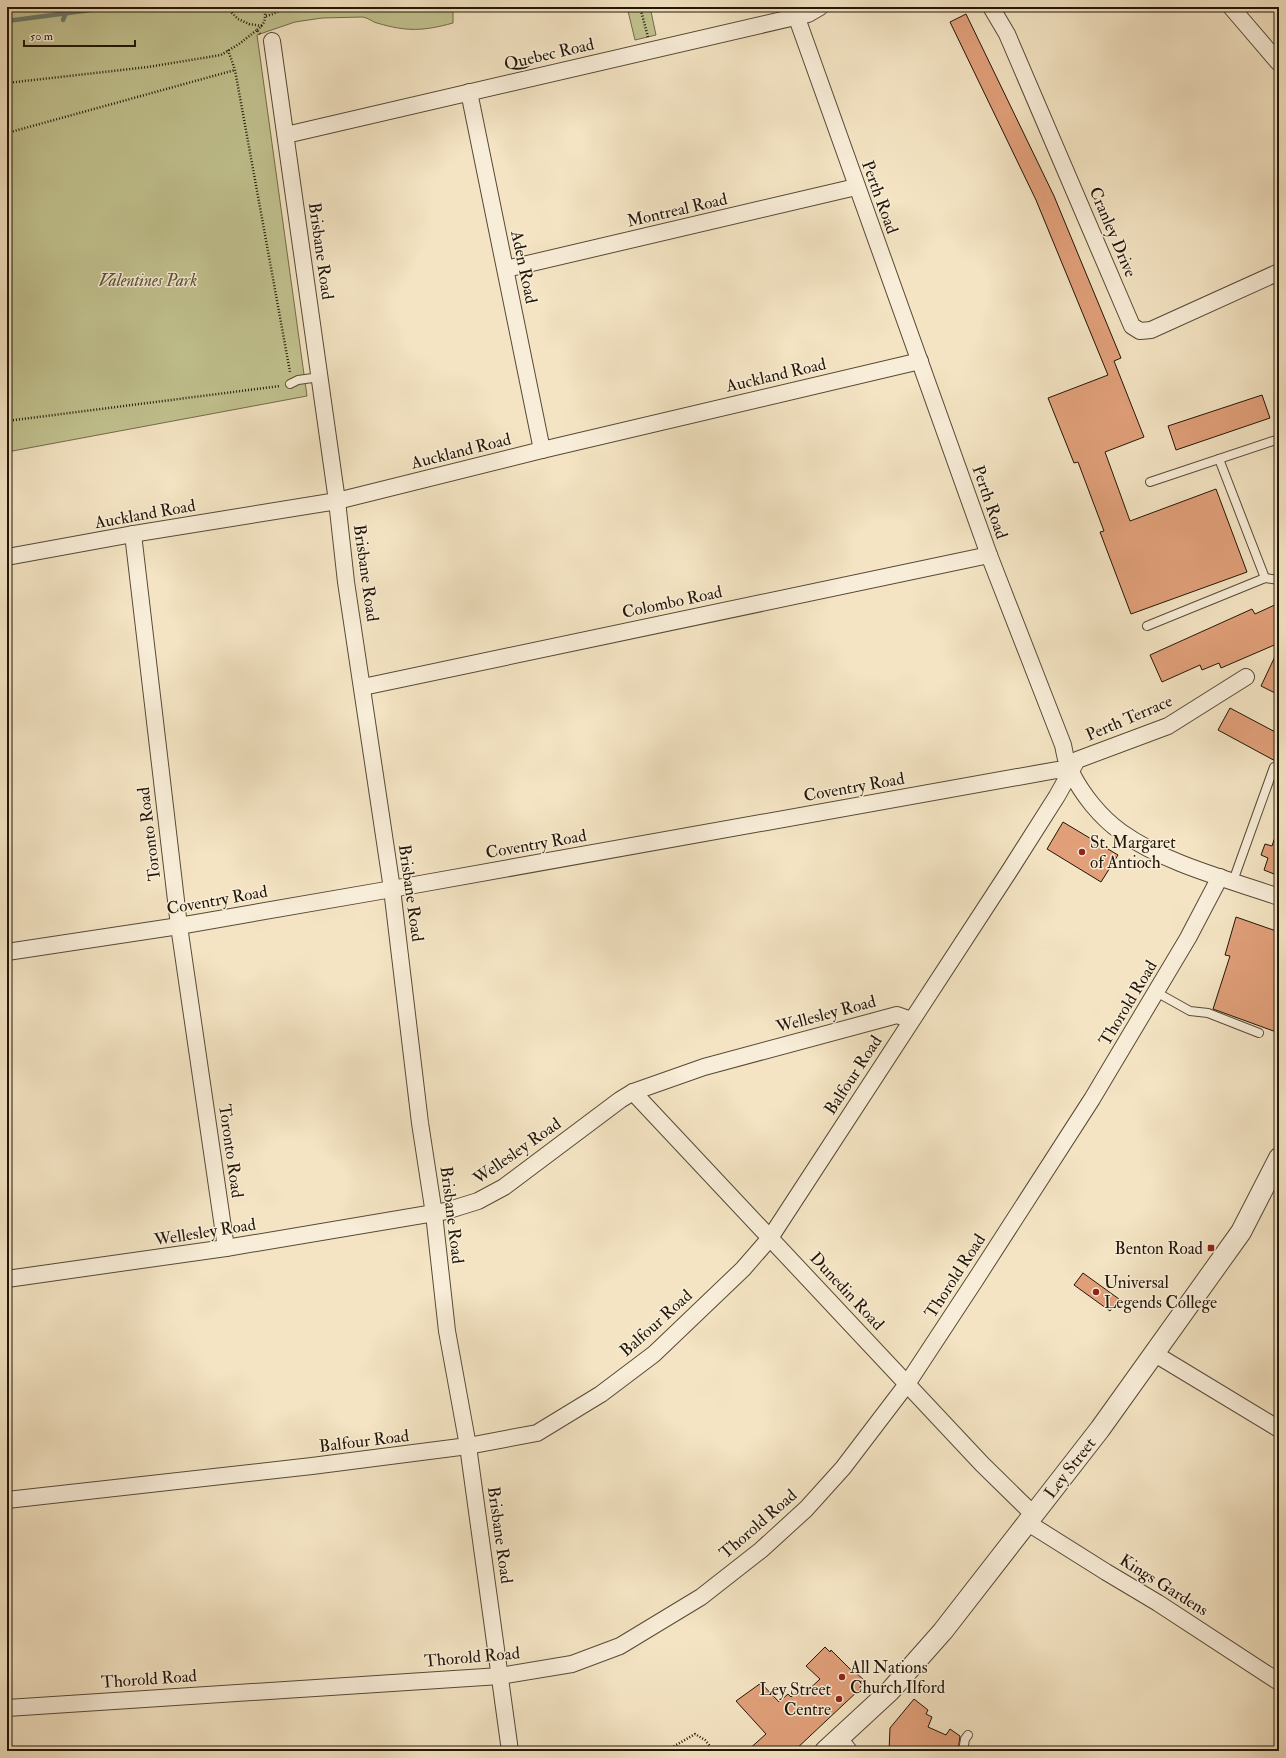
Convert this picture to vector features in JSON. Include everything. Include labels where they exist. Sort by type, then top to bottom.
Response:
[{"type":"street","name":"Quebec Road","points":[[286,135],[651,51],[795,12],[808,14],[820,7]]},
{"type":"street","name":"Cranley Drive","points":[[991,7],[1007,34],[1132,326],[1140,331],[1151,330],[1279,272]]},
{"type":"street","points":[[1231,7],[1279,63]]},
{"type":"street","name":"Perth Road","points":[[795,12],[989,555],[1063,745],[1070,770],[1093,806],[1120,832],[1164,856],[1279,897]]},
{"type":"street","name":"Brisbane Road","points":[[272,41],[337,501],[346,582],[363,687],[374,777],[392,890],[420,1123],[434,1214],[447,1331],[468,1446],[510,1751]]},
{"type":"street","name":"Aden Road","points":[[469,92],[542,450]]},
{"type":"street","name":"Montreal Road","points":[[506,270],[856,186]]},
{"type":"street","name":"Auckland Road","points":[[7,557],[133,534],[337,501],[542,450],[920,361]]},
{"type":"street","name":"Toronto Road","points":[[133,534],[179,926],[226,1248]]},
{"type":"street","name":"Colombo Road","points":[[363,687],[989,555]]},
{"type":"street","name":"Perth Terrace","points":[[1070,770],[1077,760],[1085,756],[1099,753],[1168,726],[1246,677]]},
{"type":"street","name":"Coventry Road","points":[[7,952],[179,926],[392,890],[1057,770],[1070,770]]},
{"type":"street","name":"Balfour Road","points":[[7,1500],[312,1466],[468,1446],[537,1433],[600,1394],[654,1354],[742,1269],[770,1238],[1057,796],[1070,770]]},
{"type":"street","name":"Thorold Road","points":[[7,1708],[500,1676],[572,1664],[620,1646],[701,1597],[761,1550],[806,1509],[842,1468],[907,1384],[1092,1098],[1188,938],[1226,879]]},
{"type":"street","name":"Wellesley Road","points":[[7,1279],[226,1248],[446,1212],[478,1201],[504,1187],[620,1100],[633,1092],[704,1067],[897,1015],[911,1020]]},
{"type":"street","name":"Dunedin Road","points":[[633,1092],[982,1464],[1031,1519]]},
{"type":"street","name":"Ley Street","points":[[838,1747],[943,1631],[1100,1430],[1241,1232],[1279,1158]]},
{"type":"street","points":[[1155,1354],[1279,1429]]},
{"type":"street","name":"Kings Gardens","points":[[1031,1519],[1106,1572],[1158,1602],[1279,1682]]},
{"type":"lane","points":[[290,384],[298,380],[320,377]]},
{"type":"lane","points":[[1150,482],[1276,440],[1279,441]]},
{"type":"lane","points":[[1219,459],[1265,578]]},
{"type":"lane","points":[[1147,626],[1265,578],[1279,580]]},
{"type":"lane","points":[[1226,879],[1274,767]]},
{"type":"lane","points":[[1156,992],[1190,1012],[1208,1013],[1260,1033]]},
{"type":"lane","points":[[963,1751],[965,1739],[968,1736]]},
{"type":"path","points":[[218,7],[230,11],[238,20],[249,24],[262,26]]},
{"type":"path","points":[[7,83],[185,62],[221,55],[239,44],[262,26],[266,16],[264,7]]},
{"type":"path","points":[[266,16],[274,14],[287,7]]},
{"type":"path","points":[[640,7],[651,51]]},
{"type":"path","points":[[258,30],[262,36],[272,41]]},
{"type":"path","points":[[7,421],[290,384],[290,367],[235,70],[228,50]]},
{"type":"path","points":[[7,133],[235,70]]},
{"type":"path","points":[[666,1751],[695,1734],[705,1740],[714,1751]]},
{"type":"green space","name":"Valentines Park","points":[[7,7],[453,7],[453,23],[433,28],[397,28],[363,17],[322,18],[295,22],[257,35],[307,396],[7,452]]},
{"type":"green space","points":[[627,7],[650,7],[656,35],[635,40]]},
{"type":"building","points":[[966,14],[1054,196],[1121,358],[1114,361],[1144,437],[1105,452],[1130,521],[1216,489],[1247,572],[1131,614],[1100,532],[1104,531],[1078,462],[1074,463],[1048,398],[1108,375],[1036,200],[950,22]]},
{"type":"building","points":[[1262,395],[1270,418],[1176,450],[1168,426]]},
{"type":"building","points":[[1279,603],[1279,643],[1221,668],[1219,663],[1202,670],[1200,665],[1162,682],[1150,655],[1252,609],[1255,614]]},
{"type":"building","points":[[1279,648],[1279,695],[1261,686]]},
{"type":"building","points":[[1230,708],[1279,734],[1279,763],[1218,730]]},
{"type":"building","name":"St. Margaret of Antioch","points":[[1063,822],[1118,855],[1101,882],[1047,849]]},
{"type":"building","points":[[1277,831],[1279,832],[1279,876],[1264,870],[1268,858],[1261,855],[1265,844],[1272,846]]},
{"type":"building","points":[[1236,917],[1279,932],[1279,1033],[1213,1009],[1230,956],[1225,955]]},
{"type":"building","name":"Universal Legends College","points":[[1083,1273],[1119,1299],[1110,1311],[1074,1285]]},
{"type":"building","points":[[825,1647],[830,1652],[831,1650],[853,1672],[854,1671],[865,1681],[860,1689],[794,1751],[747,1751],[766,1734],[736,1701],[761,1683],[779,1702],[788,1694],[791,1697],[799,1690],[803,1695],[820,1679],[806,1666]]},
{"type":"building","points":[[914,1699],[928,1710],[926,1714],[932,1717],[928,1727],[946,1735],[950,1729],[960,1736],[958,1751],[889,1751],[890,1728]]},
{"type":"waterway","points":[[7,21],[114,7]]},
{"type":"waterway","points":[[63,20],[66,13]]},
{"type":"place","name":"St. Margaret of Antioch","points":[[1082,852]]},
{"type":"place","name":"Benton Road","points":[[1211,1248]]},
{"type":"place","name":"Universal Legends College","points":[[1096,1292]]},
{"type":"place","name":"All Nations Church Ilford","points":[[842,1677]]},
{"type":"place","name":"Ley Street Centre","points":[[839,1699]]}]
